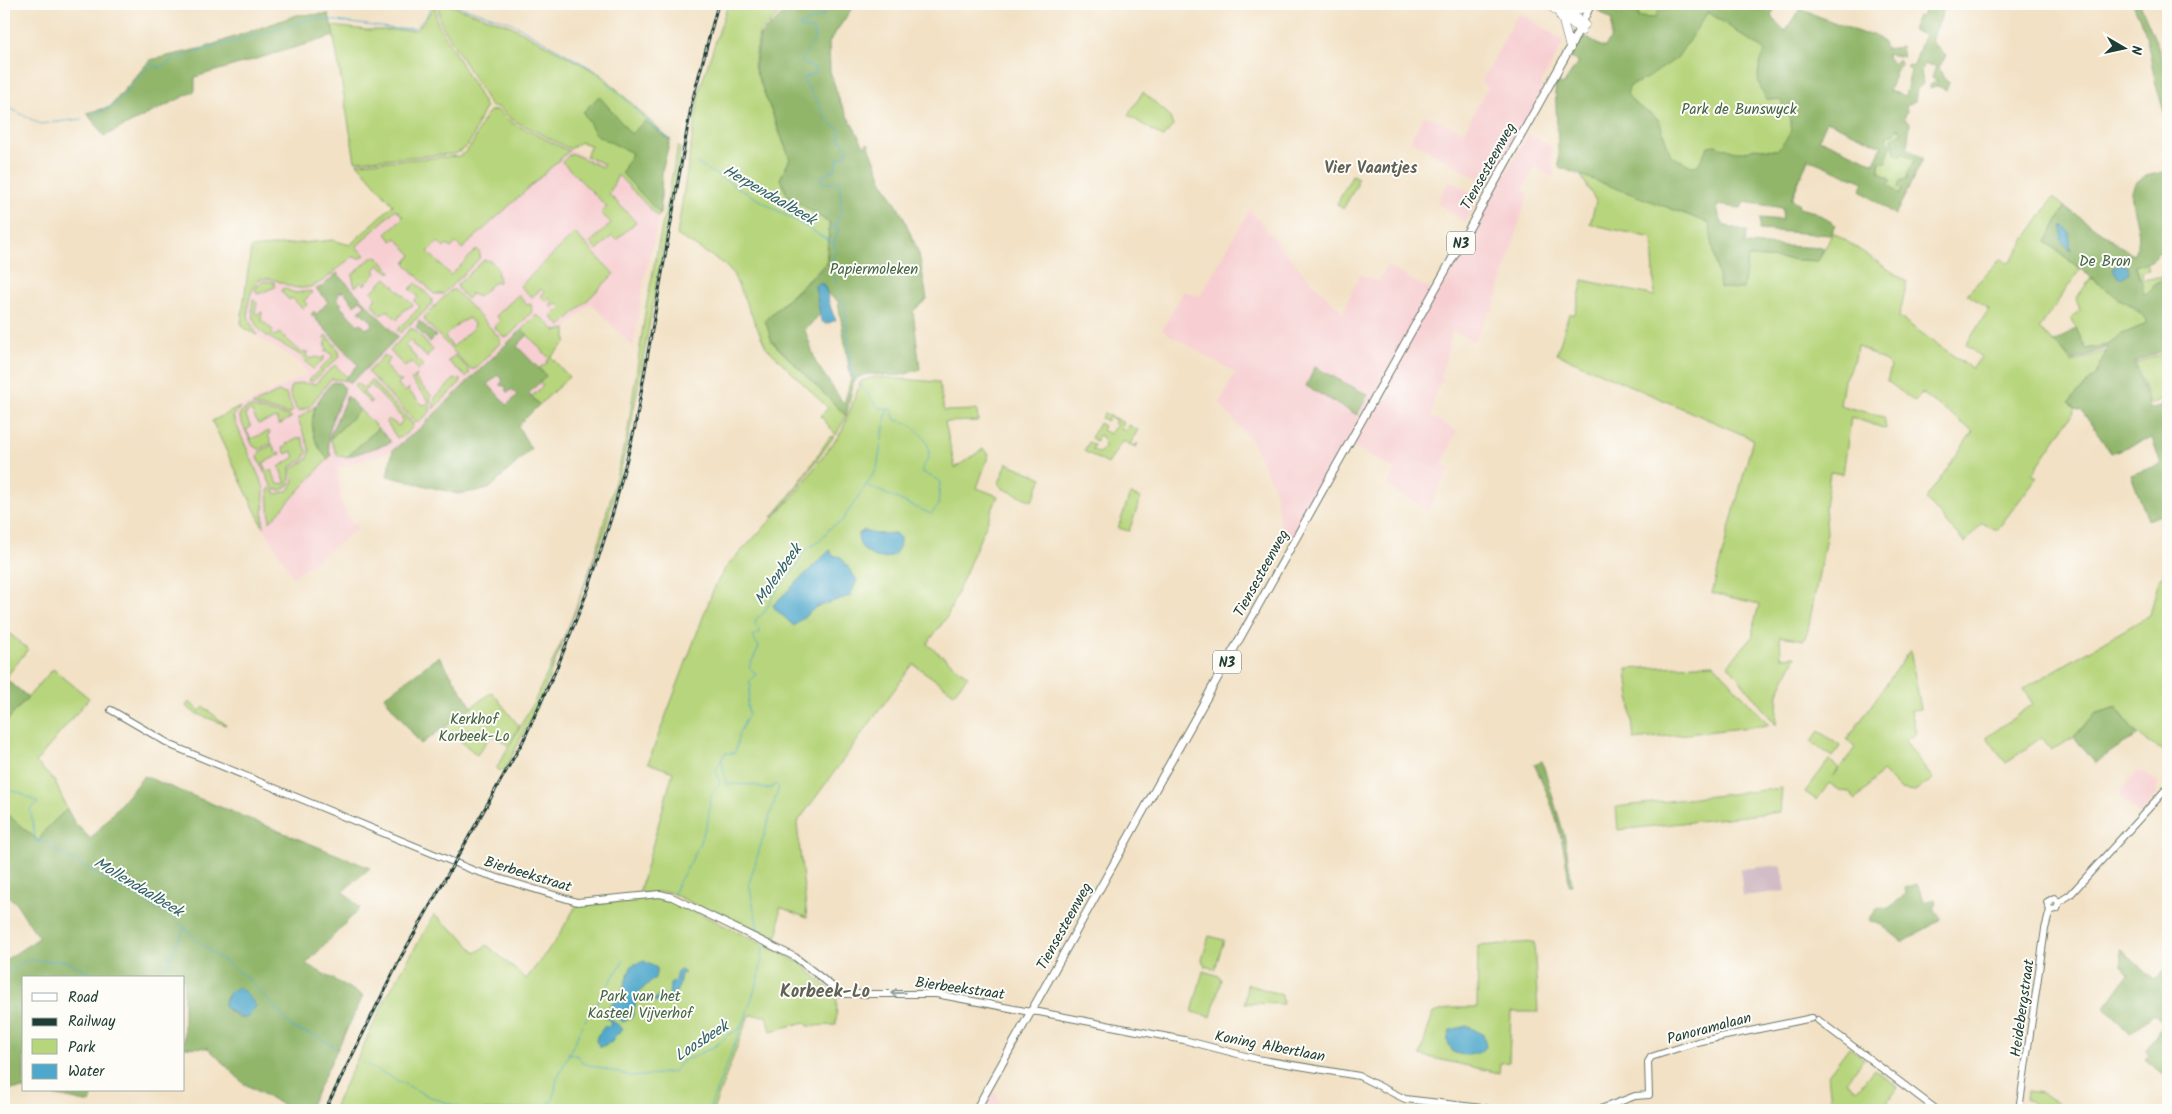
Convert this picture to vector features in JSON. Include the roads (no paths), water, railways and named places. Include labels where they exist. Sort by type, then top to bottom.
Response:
[{"type":"highway","points":[[1548,4],[1571,10],[1578,10],[1592,4]]},
{"type":"highway","points":[[1559,6],[1581,26]]},
{"type":"highway","points":[[1559,6],[1570,48]]},
{"type":"main road","name":"Tiensesteenweg","points":[[976,1110],[1570,48],[1592,4]]},
{"type":"street","name":"Bierbeekstraat","points":[[111,710],[173,746],[475,870],[577,902],[651,895],[667,896],[795,957],[839,993],[848,996],[936,994],[1032,1011]]},
{"type":"street","points":[[2060,902],[2054,898],[2049,899],[2047,904],[2050,910],[2057,909],[2060,902],[2070,895],[2168,787]]},
{"type":"street","name":"Heidebergstraat","points":[[2019,1110],[2050,910]]},
{"type":"street","name":"Koning Albertlaan","points":[[1032,1011],[1150,1033],[1257,1059],[1359,1076],[1405,1099],[1499,1110]]},
{"type":"street","name":"Panoramalaan","points":[[1598,1110],[1635,1096],[1649,1095],[1648,1062],[1651,1057],[1697,1042],[1815,1019],[1936,1110]]},
{"type":"water","points":[[2063,225],[2069,232],[2071,251],[2061,240]]},
{"type":"water","points":[[2122,264],[2128,267],[2129,273],[2121,278],[2118,277],[2112,268]]},
{"type":"water","points":[[819,283],[823,284],[836,320],[826,324],[821,321],[815,286]]},
{"type":"water","points":[[865,530],[875,534],[895,533],[900,538],[899,548],[894,554],[887,557],[879,558],[871,555],[864,550],[860,543],[858,534]]},
{"type":"water","points":[[830,550],[832,555],[841,557],[857,580],[850,596],[816,607],[794,626],[773,605]]},
{"type":"water","points":[[644,961],[657,968],[655,978],[639,992],[632,1017],[623,1022],[609,1010],[609,1007],[619,998],[632,965]]},
{"type":"water","points":[[681,970],[685,973],[681,974],[679,986],[671,1002],[661,1005],[653,1000],[661,995],[669,997],[670,984],[675,981],[677,971]]},
{"type":"water","points":[[238,987],[247,994],[256,1006],[249,1016],[243,1019],[223,1006],[229,993]]},
{"type":"water","points":[[606,1015],[623,1029],[614,1037],[612,1042],[600,1047],[596,1041],[597,1036],[605,1026],[611,1025],[610,1021],[605,1017]]},
{"type":"water","points":[[1467,1026],[1483,1034],[1486,1047],[1470,1055],[1461,1055],[1453,1052],[1447,1041],[1450,1030]]},
{"type":"waterway","name":"Herpendaalbeek","points":[[90,117],[115,105],[152,63],[159,68],[174,59],[314,18],[396,29],[415,28],[426,17],[432,4]]},
{"type":"waterway","name":"Herpendaalbeek","points":[[451,4],[510,22],[596,71],[646,120],[671,140]]},
{"type":"waterway","name":"Molenbeek","points":[[822,4],[824,16],[800,25],[800,29],[813,29],[814,34],[812,45],[801,59],[806,65],[816,69],[815,73],[803,78],[822,109],[825,118],[840,130],[839,138],[849,149],[844,156],[838,158],[835,170],[823,175],[821,180],[823,184],[839,181],[842,211],[833,228],[839,228],[834,243],[836,251],[833,257],[832,269],[844,307],[852,374],[856,380]]},
{"type":"waterway","name":"Herpendaalbeek","points":[[4,105],[40,124],[82,119]]},
{"type":"waterway","name":"Herpendaalbeek","points":[[696,163],[833,243]]},
{"type":"waterway","name":"Molenbeek","points":[[674,894],[707,824],[711,797],[720,784],[716,770],[725,753],[735,753],[739,733],[749,714],[747,705],[751,685],[749,682],[756,674],[749,667],[759,647],[752,636],[760,633],[755,624],[756,619],[764,613],[775,592],[796,567],[803,552],[821,540],[829,529],[842,521],[866,485],[931,514],[938,506],[940,481],[922,472],[929,454],[923,436],[907,423],[895,420],[891,409],[879,408],[859,383]]},
{"type":"waterway","name":"Molenbeek","points":[[867,484],[877,468],[887,410]]},
{"type":"waterway","name":"Loosbeek","points":[[722,760],[726,784],[754,785],[765,789],[771,788],[776,784],[779,787],[749,883],[759,935]]},
{"type":"waterway","name":"Mollendaalbeek","points":[[4,783],[10,791],[19,792],[38,803],[30,809],[36,842],[48,843],[53,849],[170,915],[205,947],[251,981],[293,1028],[320,1038],[335,1047]]},
{"type":"waterway","points":[[161,976],[185,927]]},
{"type":"waterway","name":"Loosbeek","points":[[568,1053],[578,1056],[582,1063],[634,1077],[673,1072],[681,1062],[714,1047],[728,1035],[738,1030],[744,1021],[759,977],[763,947]]},
{"type":"waterway","points":[[4,975],[27,960],[66,961],[98,976]]},
{"type":"waterway","name":"Molenbeek","points":[[585,1021],[624,960]]},
{"type":"waterway","name":"Molenbeek","points":[[540,1110],[553,1100],[557,1079],[583,1025]]},
{"type":"waterway","points":[[709,1110],[742,1025]]},
{"type":"waterway","name":"Mollendaalbeek","points":[[363,1063],[428,1096],[467,1110]]},
{"type":"waterway","name":"Mollendaalbeek","points":[[506,1110],[541,1107]]},
{"type":"railway","points":[[325,1110],[401,957],[523,741],[558,665],[589,587],[614,509],[635,427],[692,102],[718,4]]},
{"type":"district","name":"Vier Vaantjes","points":[[1371,167]]},
{"type":"district","name":"Korbeek-Lo","points":[[825,991]]},
{"type":"park label","name":"Park de Bunswyck","points":[[1739,109]]},
{"type":"park label","name":"De Bron","points":[[2105,261]]},
{"type":"park label","name":"Papiermoleken","points":[[874,269]]},
{"type":"park label","name":"Kerkhof Korbeek-Lo","points":[[474,728]]},
{"type":"park label","name":"Park van het Kasteel Vijverhof","points":[[640,1004]]}]
